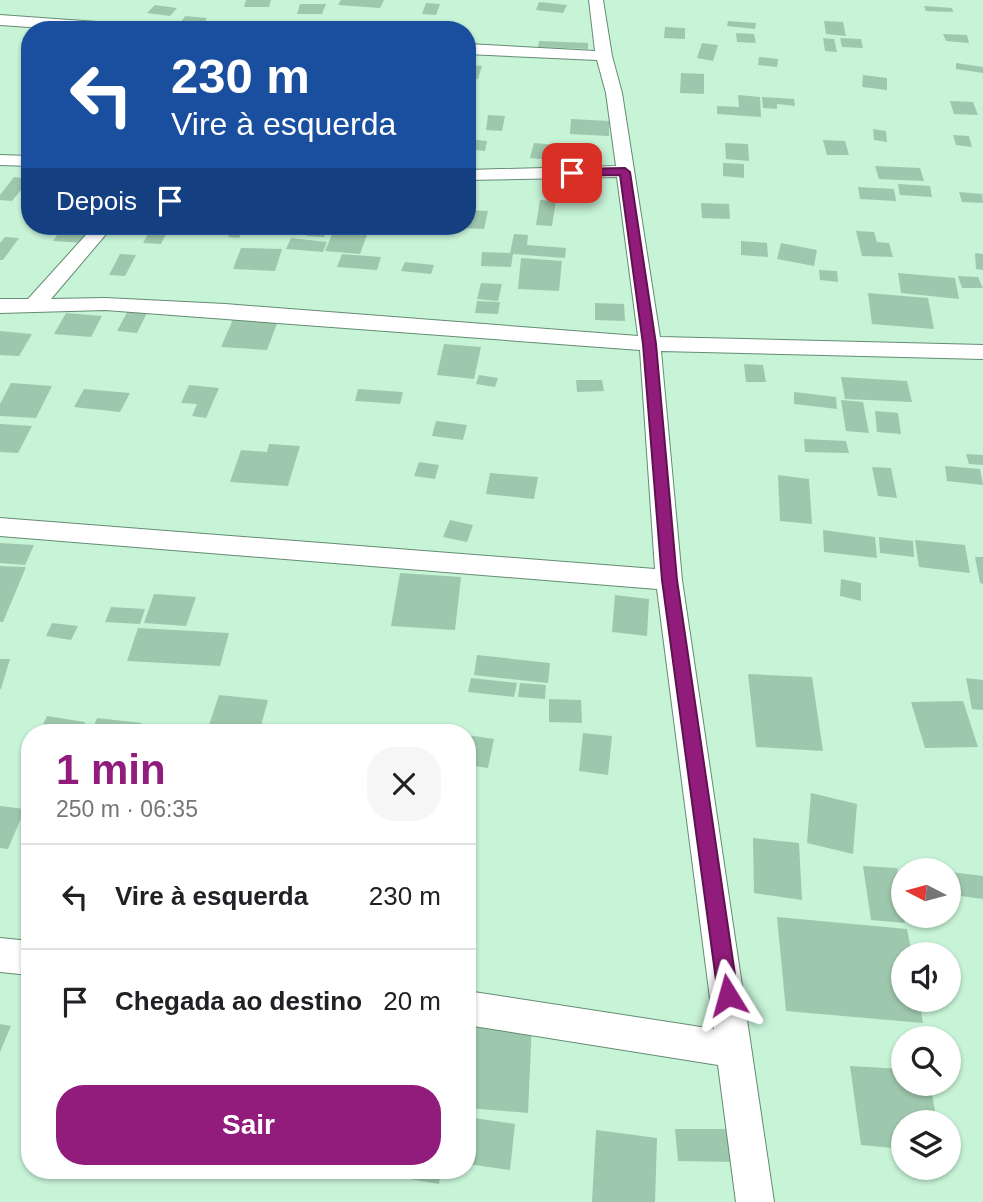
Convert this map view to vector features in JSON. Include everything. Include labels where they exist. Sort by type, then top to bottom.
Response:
[{"type":"street","points":[[596,0],[604,57],[614,93],[650,344],[669,580],[755,1202]]},
{"type":"street","points":[[0,20],[21,22]]},
{"type":"street","points":[[476,50],[604,57]]},
{"type":"street","points":[[0,160],[21,161]]},
{"type":"street","points":[[476,175],[625,172]]},
{"type":"street","points":[[34,305],[96,235]]},
{"type":"street","points":[[0,306],[105,304],[225,311],[650,344],[983,352]]},
{"type":"street","points":[[0,527],[669,580]]},
{"type":"street","points":[[0,955],[21,957]]},
{"type":"street","points":[[476,1009],[736,1050]]},
{"type":"building","points":[[246,0],[271,0],[269,7],[244,7]]},
{"type":"building","points":[[341,0],[384,0],[380,8],[338,5]]},
{"type":"building","points":[[539,2],[567,5],[563,13],[536,10]]},
{"type":"building","points":[[426,3],[440,4],[436,15],[422,14]]},
{"type":"building","points":[[300,4],[326,4],[322,14],[297,14]]},
{"type":"building","points":[[155,5],[177,8],[170,16],[147,13]]},
{"type":"building","points":[[924,6],[952,8],[953,12],[926,11]]},
{"type":"building","points":[[185,16],[207,18],[205,21],[182,21]]},
{"type":"building","points":[[728,21],[756,23],[755,29],[727,26]]},
{"type":"building","points":[[824,21],[843,22],[846,36],[826,34]]},
{"type":"building","points":[[665,27],[685,28],[685,39],[664,38]]},
{"type":"building","points":[[736,33],[754,34],[756,43],[737,42]]},
{"type":"building","points":[[943,34],[967,35],[969,43],[946,41]]},
{"type":"building","points":[[823,38],[834,39],[837,52],[825,51]]},
{"type":"building","points":[[840,38],[861,39],[863,48],[842,47]]},
{"type":"building","points":[[539,41],[588,43],[588,49],[538,47]]},
{"type":"building","points":[[702,43],[718,45],[713,61],[697,58]]},
{"type":"building","points":[[759,57],[778,59],[777,67],[758,65]]},
{"type":"building","points":[[956,63],[983,67],[983,73],[956,69]]},
{"type":"building","points":[[476,66],[482,66],[478,79]]},
{"type":"building","points":[[681,73],[704,74],[704,94],[680,93]]},
{"type":"building","points":[[863,75],[887,78],[887,90],[862,87]]},
{"type":"building","points":[[738,95],[760,97],[761,117],[717,114],[717,106],[739,107]]},
{"type":"building","points":[[762,97],[794,99],[795,106],[777,104],[777,109],[763,108]]},
{"type":"building","points":[[950,101],[973,102],[978,115],[954,114]]},
{"type":"building","points":[[488,115],[505,116],[502,131],[486,130]]},
{"type":"building","points":[[571,119],[609,121],[609,136],[570,134]]},
{"type":"building","points":[[873,129],[886,131],[887,142],[874,140]]},
{"type":"building","points":[[953,135],[969,136],[972,147],[956,145]]},
{"type":"building","points":[[476,140],[487,141],[485,151],[476,150]]},
{"type":"building","points":[[823,140],[845,141],[849,155],[827,155]]},
{"type":"building","points":[[534,143],[557,145],[552,160],[530,158]]},
{"type":"building","points":[[725,143],[748,144],[749,161],[726,159]]},
{"type":"building","points":[[723,163],[744,164],[744,178],[723,176]]},
{"type":"building","points":[[875,166],[920,168],[924,181],[879,179]]},
{"type":"building","points":[[14,177],[21,178],[21,190],[12,201],[0,200],[0,195]]},
{"type":"building","points":[[898,184],[930,186],[932,197],[900,195]]},
{"type":"building","points":[[858,187],[894,189],[896,201],[860,199]]},
{"type":"building","points":[[959,192],[982,194],[983,203],[962,202]]},
{"type":"building","points":[[540,200],[556,201],[552,226],[536,225]]},
{"type":"building","points":[[701,203],[729,204],[730,219],[702,218]]},
{"type":"building","points":[[476,210],[488,211],[484,229],[476,229]]},
{"type":"building","points":[[856,231],[874,232],[877,242],[889,243],[893,257],[862,256]]},
{"type":"building","points":[[514,234],[528,235],[527,245],[566,248],[565,258],[513,254],[511,267],[481,266],[482,252],[510,253]]},
{"type":"building","points":[[57,235],[89,235],[84,243],[53,241]]},
{"type":"building","points":[[147,235],[166,235],[161,244],[143,243]]},
{"type":"building","points":[[332,235],[367,235],[360,254],[325,251]]},
{"type":"building","points":[[5,237],[19,238],[3,260],[0,260],[0,243]]},
{"type":"building","points":[[291,238],[327,242],[323,252],[286,249]]},
{"type":"building","points":[[741,241],[767,243],[768,257],[741,255]]},
{"type":"building","points":[[781,243],[817,250],[814,266],[777,259]]},
{"type":"building","points":[[241,248],[282,249],[275,271],[233,269]]},
{"type":"building","points":[[975,253],[983,254],[983,270],[976,269]]},
{"type":"building","points":[[120,254],[136,255],[125,276],[109,275]]},
{"type":"building","points":[[342,254],[381,257],[377,270],[337,267]]},
{"type":"building","points":[[521,258],[562,261],[559,291],[518,289]]},
{"type":"building","points":[[405,262],[434,265],[431,274],[401,271]]},
{"type":"building","points":[[819,270],[837,271],[838,282],[820,280]]},
{"type":"building","points":[[898,273],[955,278],[959,299],[901,293]]},
{"type":"building","points":[[958,276],[978,277],[983,288],[962,288]]},
{"type":"building","points":[[481,283],[502,284],[498,301],[477,299]]},
{"type":"building","points":[[868,293],[928,298],[934,329],[872,324]]},
{"type":"building","points":[[477,301],[500,302],[498,314],[475,313]]},
{"type":"building","points":[[595,303],[624,304],[625,321],[595,320]]},
{"type":"building","points":[[130,307],[149,309],[137,333],[117,331]]},
{"type":"building","points":[[66,313],[102,316],[91,337],[54,334]]},
{"type":"building","points":[[234,317],[278,321],[267,350],[221,347]]},
{"type":"building","points":[[0,331],[32,334],[19,356],[0,355]]},
{"type":"building","points":[[444,344],[481,347],[474,379],[437,375]]},
{"type":"building","points":[[744,364],[763,365],[766,382],[746,382]]},
{"type":"building","points":[[479,375],[498,378],[495,387],[476,384]]},
{"type":"building","points":[[841,377],[907,381],[912,402],[845,399]]},
{"type":"building","points":[[576,380],[602,380],[604,391],[577,392]]},
{"type":"building","points":[[11,383],[52,386],[36,418],[0,416],[0,404]]},
{"type":"building","points":[[189,385],[219,388],[206,418],[192,416],[197,404],[181,403]]},
{"type":"building","points":[[84,389],[130,393],[120,412],[74,407]]},
{"type":"building","points":[[358,389],[403,392],[400,404],[355,401]]},
{"type":"building","points":[[794,392],[836,397],[837,409],[794,404]]},
{"type":"building","points":[[841,400],[863,402],[869,433],[846,431]]},
{"type":"building","points":[[875,411],[898,413],[901,434],[877,432]]},
{"type":"building","points":[[436,421],[467,425],[463,440],[432,436]]},
{"type":"building","points":[[0,424],[32,426],[18,453],[0,452]]},
{"type":"building","points":[[804,439],[846,441],[849,453],[805,452]]},
{"type":"building","points":[[269,444],[300,446],[288,486],[230,482],[241,450],[267,452]]},
{"type":"building","points":[[966,454],[983,455],[983,465],[969,464]]},
{"type":"building","points":[[419,462],[439,465],[435,479],[414,476]]},
{"type":"building","points":[[945,466],[980,469],[983,485],[947,481]]},
{"type":"building","points":[[872,467],[891,468],[897,498],[878,496]]},
{"type":"building","points":[[490,473],[538,477],[534,499],[486,494]]},
{"type":"building","points":[[778,475],[809,479],[812,524],[780,521]]},
{"type":"building","points":[[450,520],[473,525],[467,542],[443,537]]},
{"type":"building","points":[[823,530],[875,537],[877,558],[824,552]]},
{"type":"building","points":[[879,537],[913,541],[914,557],[880,553]]},
{"type":"building","points":[[915,540],[965,545],[970,573],[919,567]]},
{"type":"building","points":[[0,543],[34,545],[25,565],[0,563]]},
{"type":"building","points":[[975,557],[983,557],[983,584],[980,583]]},
{"type":"building","points":[[0,566],[26,567],[3,622],[0,622]]},
{"type":"building","points":[[400,573],[461,577],[455,630],[391,626]]},
{"type":"building","points":[[841,579],[861,583],[861,601],[840,596]]},
{"type":"building","points":[[154,594],[196,597],[186,626],[144,623]]},
{"type":"building","points":[[615,595],[649,599],[647,636],[612,632]]},
{"type":"building","points":[[111,607],[145,609],[140,624],[105,622]]},
{"type":"building","points":[[52,623],[78,626],[71,640],[46,636]]},
{"type":"building","points":[[138,628],[229,633],[220,666],[127,661]]},
{"type":"building","points":[[477,655],[550,663],[548,683],[474,675]]},
{"type":"building","points":[[0,659],[10,659],[1,689],[0,689]]},
{"type":"building","points":[[748,674],[812,677],[823,751],[756,747]]},
{"type":"building","points":[[471,678],[517,683],[514,697],[468,692]]},
{"type":"building","points":[[966,678],[983,680],[983,710],[972,709]]},
{"type":"building","points":[[520,683],[546,685],[545,699],[518,697]]},
{"type":"building","points":[[219,695],[268,700],[261,724],[209,724]]},
{"type":"building","points":[[549,699],[581,700],[582,723],[549,722]]},
{"type":"building","points":[[963,701],[978,747],[925,748],[911,702]]},
{"type":"building","points":[[47,716],[85,722],[84,724],[43,724]]},
{"type":"building","points":[[97,718],[142,723],[142,724],[95,724]]},
{"type":"building","points":[[583,733],[612,736],[608,775],[579,771]]},
{"type":"building","points":[[476,736],[494,739],[488,768],[476,766]]},
{"type":"building","points":[[811,793],[857,804],[853,854],[807,843]]},
{"type":"building","points":[[0,806],[21,809],[21,818],[8,849],[0,848]]},
{"type":"building","points":[[753,838],[799,843],[802,900],[754,893]]},
{"type":"building","points":[[863,866],[891,868],[891,922],[871,920]]},
{"type":"building","points":[[961,873],[983,876],[983,899],[961,896]]},
{"type":"building","points":[[777,917],[907,929],[910,942],[891,942],[891,1012],[921,1012],[923,1023],[786,1011]]},
{"type":"building","points":[[476,1018],[532,1023],[528,1113],[476,1109]]},
{"type":"building","points":[[0,1024],[11,1026],[0,1052]]},
{"type":"building","points":[[850,1066],[891,1068],[891,1096],[932,1096],[935,1110],[891,1110],[891,1148],[861,1145]]},
{"type":"building","points":[[476,1118],[515,1124],[510,1170],[476,1165]]},
{"type":"building","points":[[675,1129],[729,1129],[734,1162],[678,1161]]},
{"type":"building","points":[[596,1130],[657,1138],[655,1202],[592,1202]]},
{"type":"building","points":[[410,1179],[440,1179],[439,1184]]},
{"type":"route","points":[[572,173],[625,172],[650,344],[669,580],[728,995]]}]
